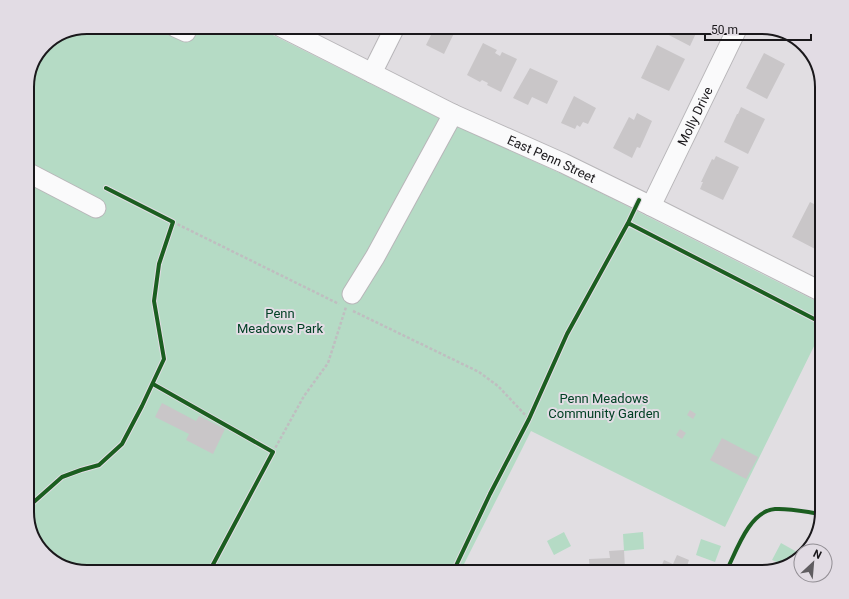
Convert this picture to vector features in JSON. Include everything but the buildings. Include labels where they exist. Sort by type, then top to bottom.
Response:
[{"type":"street","name":"East Penn Street","points":[[295,34],[453,114],[563,163],[815,288]]},
{"type":"street","points":[[372,74],[392,34]]},
{"type":"street","name":"Molly Drive","points":[[651,206],[735,34]]},
{"type":"street","points":[[349,301],[375,257],[453,114]]},
{"type":"street","points":[[34,176],[96,208]]},
{"type":"path","points":[[173,222],[349,301],[479,372],[498,386],[529,419]]},
{"type":"path","points":[[273,452],[304,396],[328,363],[349,301]]},
{"type":"green space","name":"Penn Meadows Park","points":[[271,34],[441,119],[573,179],[815,300],[815,344],[725,527],[531,431],[464,565],[80,565],[64,560],[52,552],[47,547],[38,532],[34,515],[34,84],[38,67],[43,58],[58,43],[77,35]]},
{"type":"green space","points":[[564,532],[571,546],[554,555],[547,541]]},
{"type":"green space","points":[[643,532],[644,549],[624,551],[623,534]]},
{"type":"green space","points":[[701,539],[721,546],[715,562],[696,555]]},
{"type":"green space","points":[[781,543],[793,550],[793,555],[778,562],[772,560]]},
{"type":"cycle path","points":[[34,502],[62,477],[99,465],[122,444],[164,359],[154,301],[159,264],[173,222],[106,188]]},
{"type":"cycle path","points":[[456,565],[490,494],[529,419],[567,334],[639,200]]},
{"type":"cycle path","points":[[628,223],[815,319]]},
{"type":"cycle path","points":[[153,384],[273,452],[213,565]]},
{"type":"cycle path","points":[[729,565],[744,534],[758,517],[766,511],[786,509],[815,513]]},
{"type":"park label","name":"Penn Meadows Community Garden","points":[[604,406]]}]
